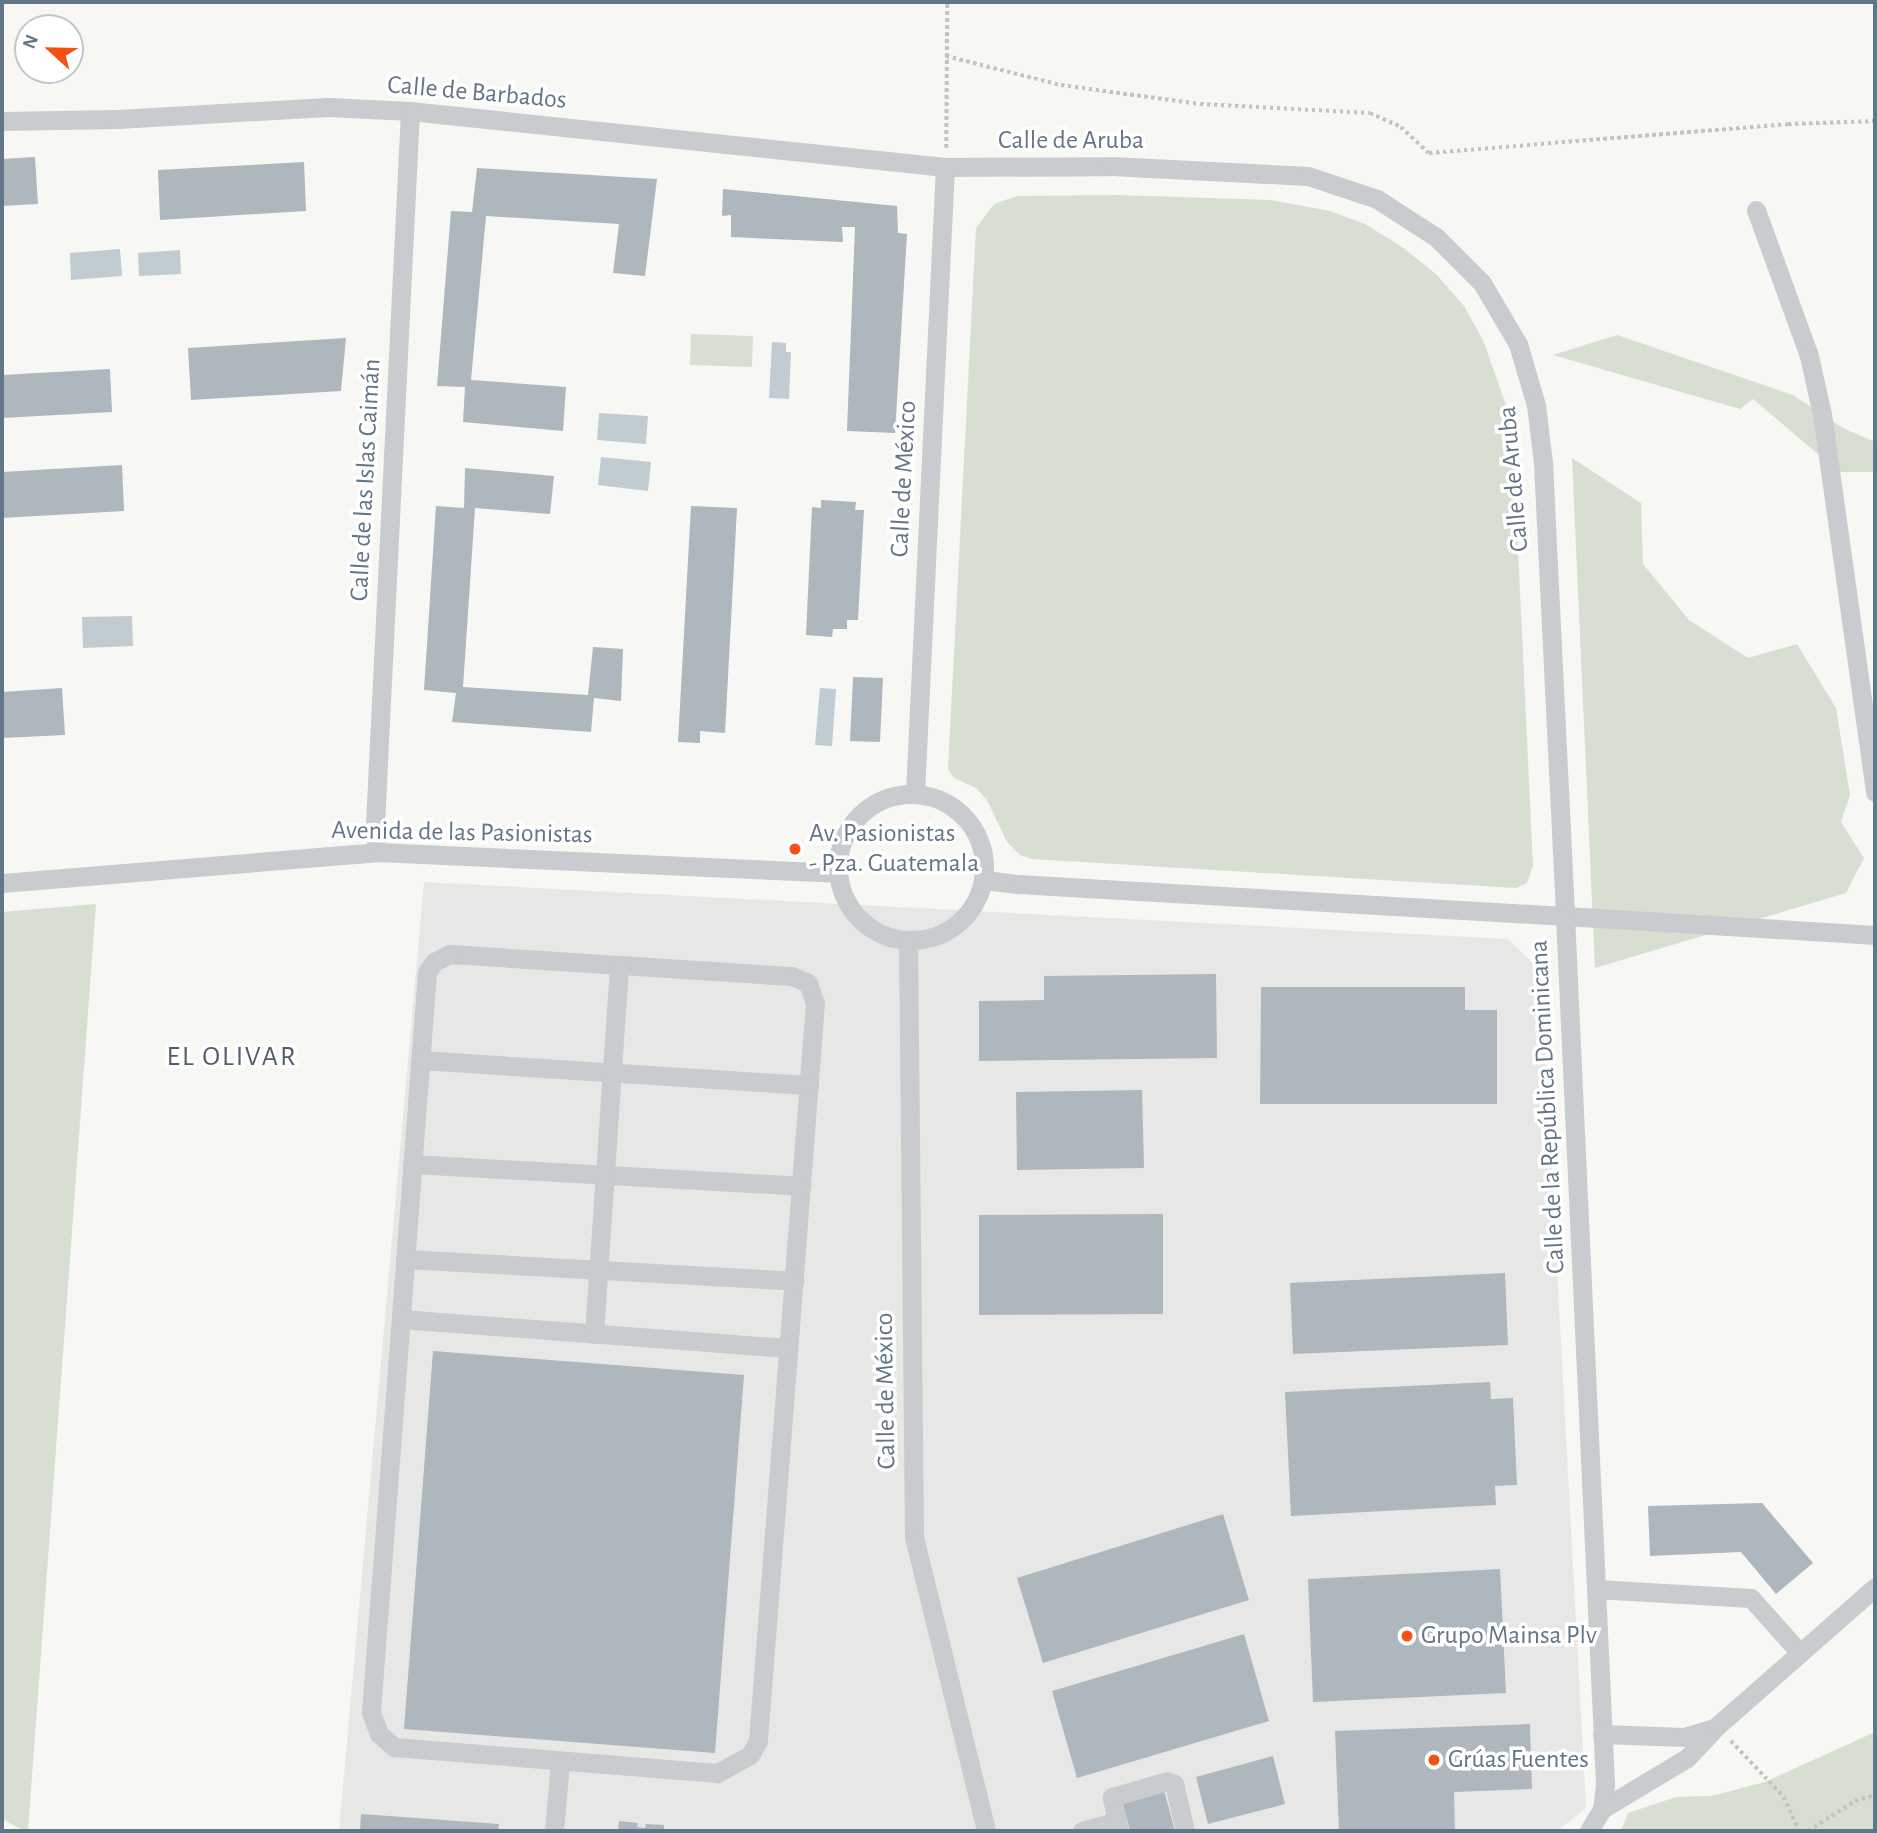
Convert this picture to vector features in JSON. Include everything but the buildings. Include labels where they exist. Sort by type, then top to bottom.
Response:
[{"type":"street","name":"Calle de Barbados","points":[[2,121],[118,119],[328,107],[410,111],[945,167]]},
{"type":"street","name":"Calle de las Islas Caimán","points":[[377,852],[375,824],[410,111]]},
{"type":"street","name":"Calle de Aruba","points":[[945,167],[1111,166],[1308,176],[1377,200],[1436,237],[1482,283],[1518,344],[1536,405],[1543,463],[1565,916]]},
{"type":"street","name":"Calle de México","points":[[915,793],[945,167]]},
{"type":"street","points":[[1756,210],[1809,356],[1822,414],[1875,792]]},
{"type":"street","points":[[915,793],[939,799],[960,812],[976,831],[984,855],[984,880],[977,900],[957,924],[929,939],[908,941],[887,937],[868,928],[852,913],[842,893],[837,873],[840,847],[851,825],[868,807],[891,796],[915,793]]},
{"type":"street","name":"Avenida de las Pasionistas","points":[[2,883],[377,852],[837,873]]},
{"type":"street","name":"Calle de la República Dominicana","points":[[984,880],[1565,916],[1596,1589],[1602,1809]]},
{"type":"street","points":[[1565,916],[1875,935]]},
{"type":"street","name":"Calle de México","points":[[908,941],[914,1537],[986,1831]]},
{"type":"street","points":[[450,954],[792,976],[808,983],[816,1003],[758,1741],[750,1755],[717,1773],[394,1748],[379,1734],[371,1712],[420,1060],[427,972],[434,961],[450,954]]},
{"type":"street","points":[[594,1334],[620,965]]},
{"type":"street","points":[[420,1060],[809,1085]]},
{"type":"street","points":[[412,1164],[801,1186]]},
{"type":"street","points":[[405,1259],[794,1281]]},
{"type":"street","points":[[401,1319],[788,1349]]},
{"type":"street","points":[[1589,1831],[1602,1809],[1687,1758],[1717,1726],[1875,1587]]},
{"type":"street","points":[[1596,1589],[1751,1598],[1800,1653]]},
{"type":"street","points":[[1602,1734],[1684,1737],[1717,1726]]},
{"type":"street","points":[[554,1831],[560,1762]]},
{"type":"street","points":[[1082,1831],[1118,1826],[1112,1797],[1167,1781],[1174,1784],[1185,1831]]},
{"type":"path","points":[[945,167],[947,2]]},
{"type":"path","points":[[946,56],[1061,85],[1188,102],[1370,113],[1401,127],[1429,153],[1787,124],[1875,121]]},
{"type":"path","points":[[1717,1726],[1784,1797],[1799,1831]]},
{"type":"path","points":[[1808,1831],[1855,1801],[1875,1795]]},
{"type":"shaded area","points":[[1116,195],[1271,200],[1330,211],[1365,224],[1402,247],[1436,274],[1464,306],[1483,340],[1512,422],[1533,866],[1527,883],[1516,888],[1032,859],[1020,855],[1007,842],[987,800],[976,788],[954,778],[948,769],[976,228],[994,204],[1017,196]]},
{"type":"shaded area","points":[[120,249],[122,276],[71,280],[70,253]]},
{"type":"shaded area","points":[[180,250],[181,274],[139,276],[138,253]]},
{"type":"shaded area","points":[[691,334],[753,336],[752,367],[690,365]]},
{"type":"shaded area","points":[[1617,335],[1793,395],[1843,428],[1875,442],[1875,472],[1839,472],[1753,399],[1740,409],[1553,355]]},
{"type":"shaded area","points":[[772,342],[786,343],[786,352],[791,352],[789,399],[769,398]]},
{"type":"shaded area","points":[[599,413],[648,416],[646,444],[597,440]]},
{"type":"shaded area","points":[[601,457],[651,462],[648,491],[598,485]]},
{"type":"shaded area","points":[[1572,458],[1641,503],[1643,564],[1689,620],[1748,658],[1797,644],[1836,708],[1850,795],[1841,822],[1864,858],[1846,893],[1595,968]]},
{"type":"shaded area","points":[[132,616],[133,646],[83,648],[82,617]]},
{"type":"shaded area","points":[[820,688],[836,689],[832,746],[815,745]]},
{"type":"shaded area","points":[[424,882],[1508,939],[1541,971],[1586,1808],[1557,1831],[339,1831]]},
{"type":"shaded area","points":[[96,904],[28,1831],[25,1831],[2,1819],[2,912]]},
{"type":"shaded area","points":[[1875,1732],[1875,1831],[1621,1831],[1628,1813],[1676,1797],[1711,1796],[1765,1782]]},
{"type":"place","name":"Av. Pasionistas - Pza. Guatemala","points":[[795,849]]},
{"type":"place","name":"Grupo Mainsa Plv","points":[[1407,1636]]},
{"type":"place","name":"Grúas Fuentes","points":[[1434,1760]]},
{"type":"district","name":"EL OLIVAR","points":[[232,1057]]}]
